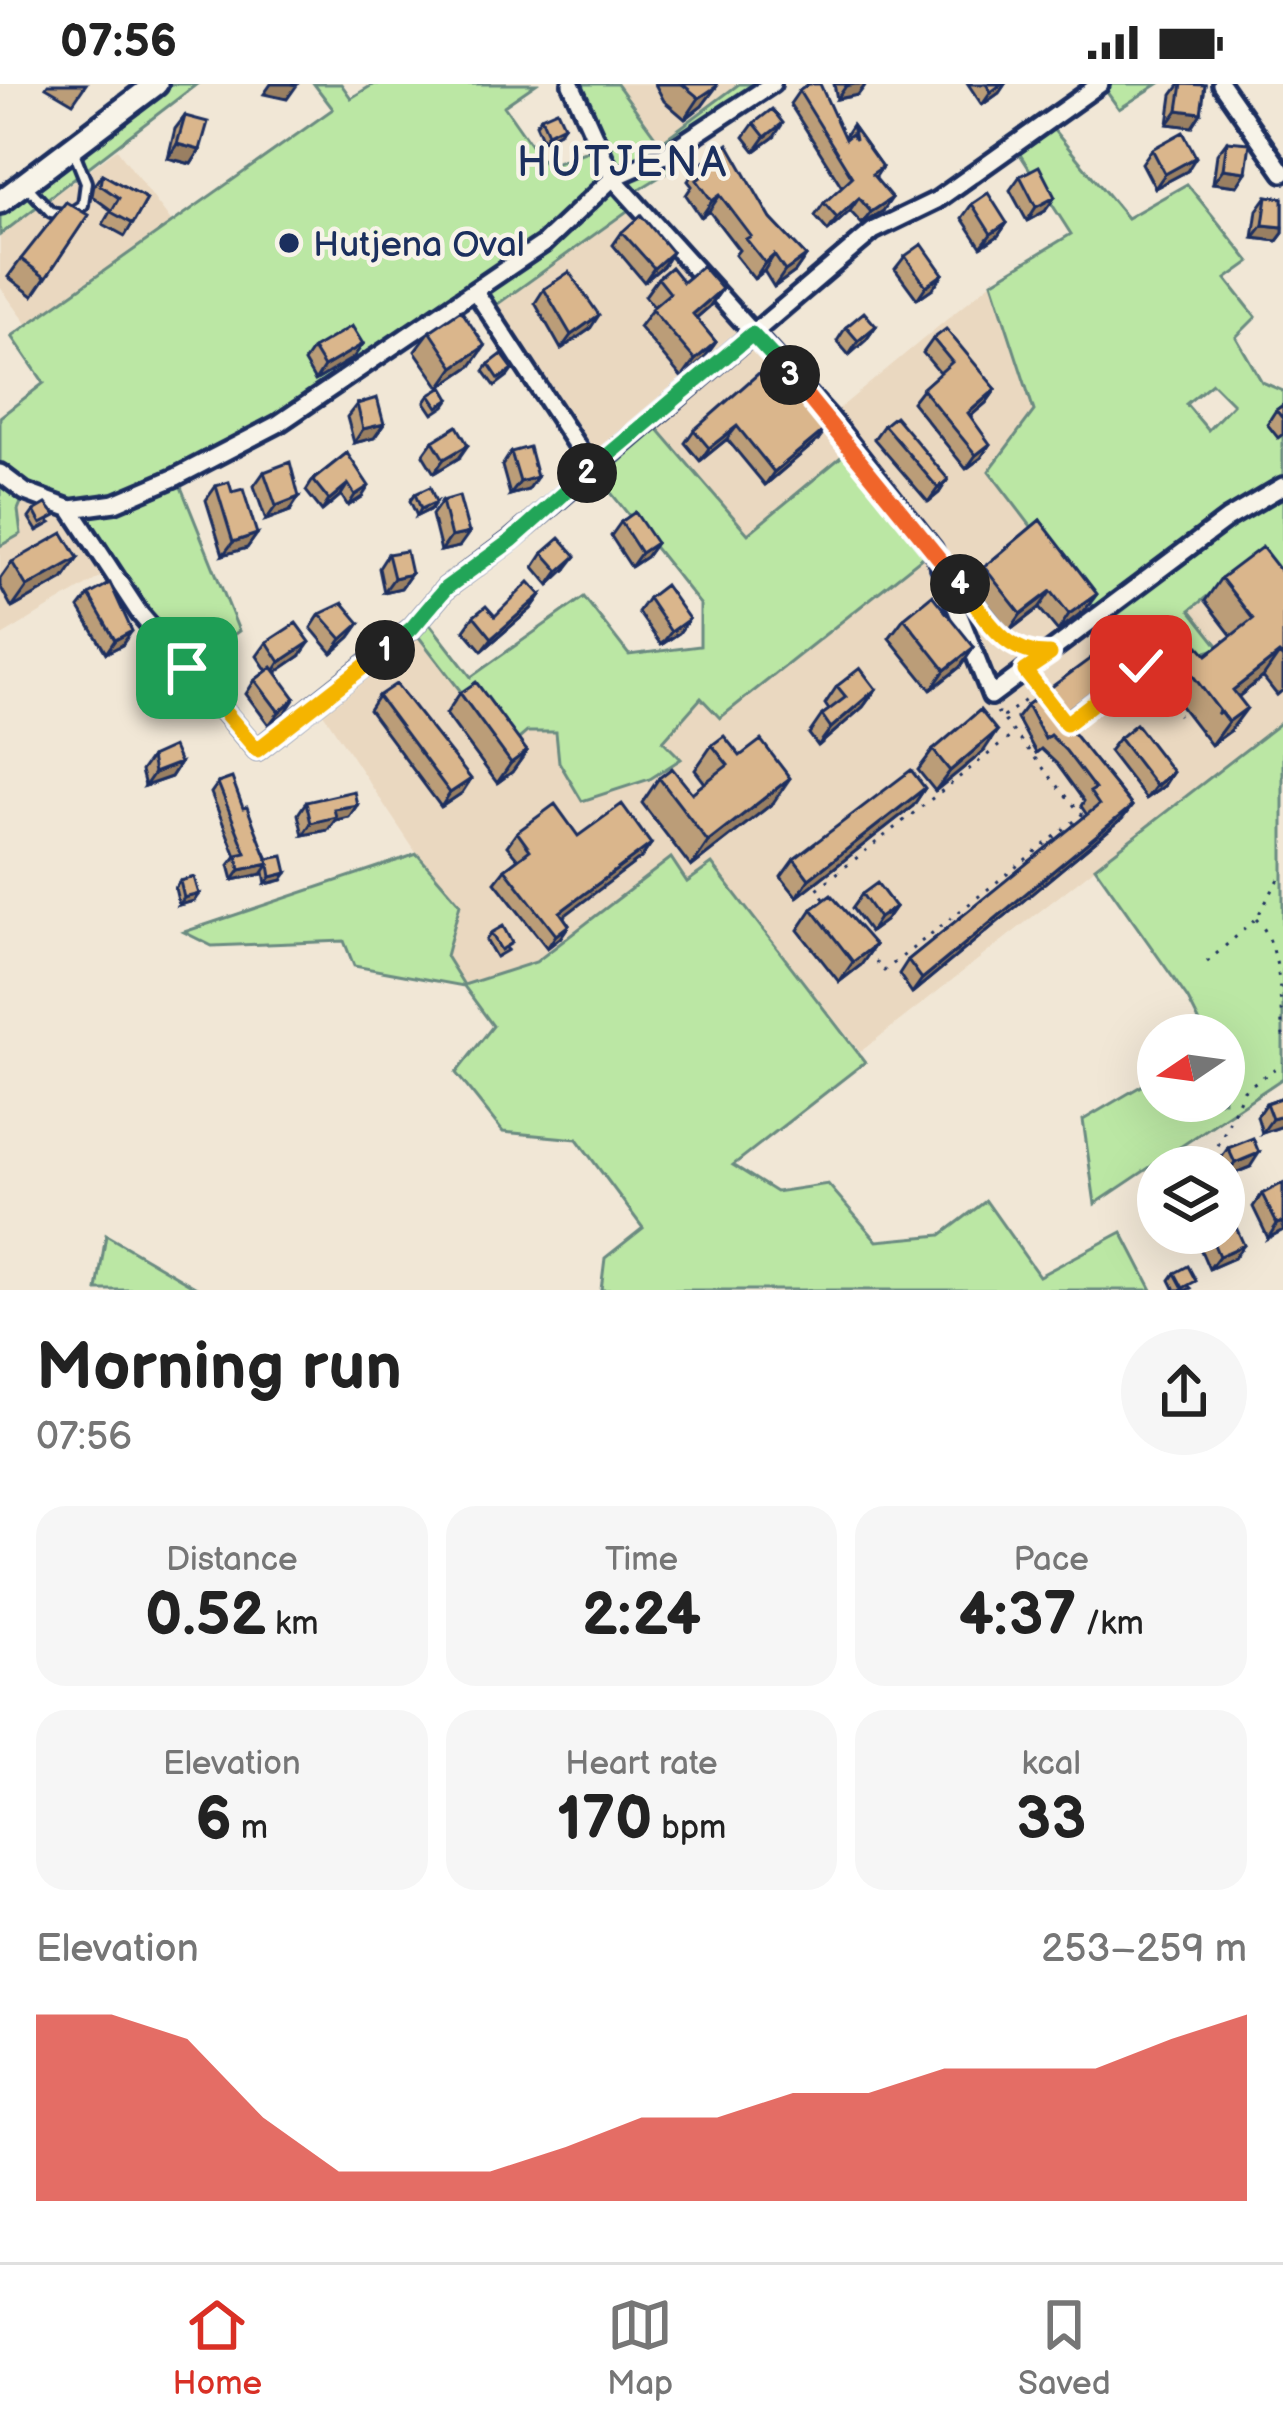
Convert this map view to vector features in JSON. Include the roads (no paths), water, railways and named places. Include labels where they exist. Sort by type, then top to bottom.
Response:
[{"type":"main road","points":[[0,202],[156,84]]},
{"type":"street","points":[[571,84],[613,178],[830,417],[933,549],[991,696],[1227,519],[1283,486]]},
{"type":"street","points":[[0,473],[25,492],[71,509],[115,503],[278,424],[543,244],[613,178],[663,156],[772,84]]},
{"type":"street","points":[[71,509],[140,614],[257,750],[412,628],[446,588],[512,540],[873,231],[937,200],[1100,84]]},
{"type":"street","points":[[1221,84],[1283,173]]},
{"type":"street","points":[[475,291],[592,469]]},
{"type":"lane","points":[[24,183],[51,212],[68,215],[82,205],[86,182],[72,148]]},
{"type":"place","name":"Hutjena Oval","points":[[289,243]]},
{"type":"district","name":"HUTJENA","points":[[623,161]]}]
